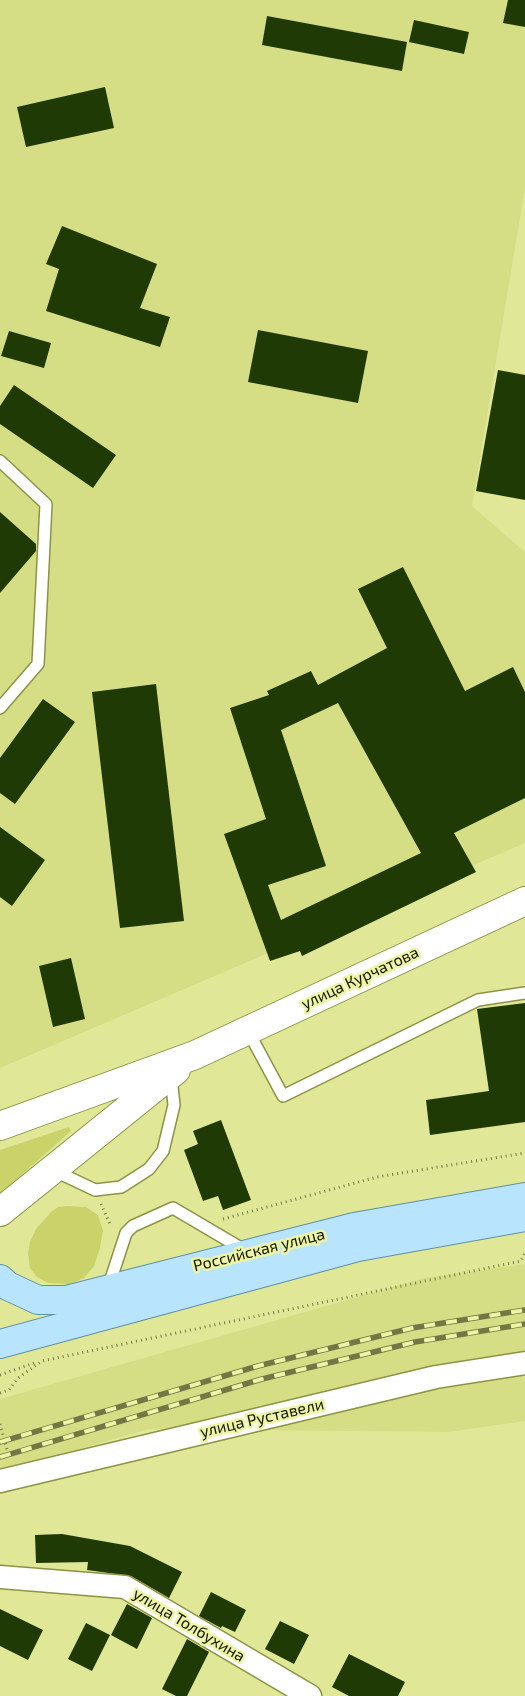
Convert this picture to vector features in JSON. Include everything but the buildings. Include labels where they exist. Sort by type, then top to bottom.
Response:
[{"type":"main road","name":"Российская улица","points":[[0,1279],[8,1286],[38,1300],[66,1300],[354,1227],[525,1197]]},
{"type":"main road","name":"Российская улица","points":[[98,1317],[358,1247],[525,1217]]},
{"type":"main road","points":[[0,1336],[98,1317]]},
{"type":"main road","points":[[0,1344],[98,1317]]},
{"type":"street","name":"улица Курчатова","points":[[0,1126],[195,1056],[525,902]]},
{"type":"street","name":"улица Курчатова","points":[[0,1212],[195,1056]]},
{"type":"street","name":"улица Руставели","points":[[7,1479],[436,1376],[525,1363]]},
{"type":"street","name":"улица Толбухина","points":[[0,1577],[125,1587],[310,1696]]},
{"type":"lane","points":[[0,461],[46,504],[38,664],[0,708]]},
{"type":"lane","points":[[248,1031],[283,1096],[478,1000],[525,993]]},
{"type":"lane","points":[[52,1170],[96,1190],[121,1187],[149,1169],[163,1151],[174,1105],[170,1075]]},
{"type":"lane","points":[[108,1289],[126,1233],[133,1226],[173,1208],[250,1253]]},
{"type":"path","points":[[202,1224],[377,1177],[525,1153]]},
{"type":"path","points":[[96,1190],[120,1250]]},
{"type":"path","points":[[0,1375],[42,1361],[523,1260],[525,1253]]},
{"type":"path","points":[[0,1393],[8,1390],[18,1378],[42,1361]]},
{"type":"path","points":[[0,1424],[7,1479]]},
{"type":"shaded area","points":[[0,0],[525,0],[525,188],[472,506],[525,552],[525,843],[0,1068]]},
{"type":"shaded area","points":[[69,1127],[71,1131],[0,1194],[0,1150]]},
{"type":"shaded area","points":[[58,1207],[86,1207],[98,1215],[103,1231],[100,1248],[94,1266],[84,1278],[69,1284],[48,1283],[37,1277],[30,1268],[28,1253],[30,1242],[36,1229],[51,1212]]},
{"type":"shaded area","points":[[525,1264],[525,1421],[448,1432],[149,1429],[0,1472],[0,1399],[424,1278]]},
{"type":"railway","points":[[0,1442],[258,1366],[412,1328],[525,1310]]},
{"type":"railway","points":[[0,1457],[262,1379],[415,1342],[525,1324]]}]
